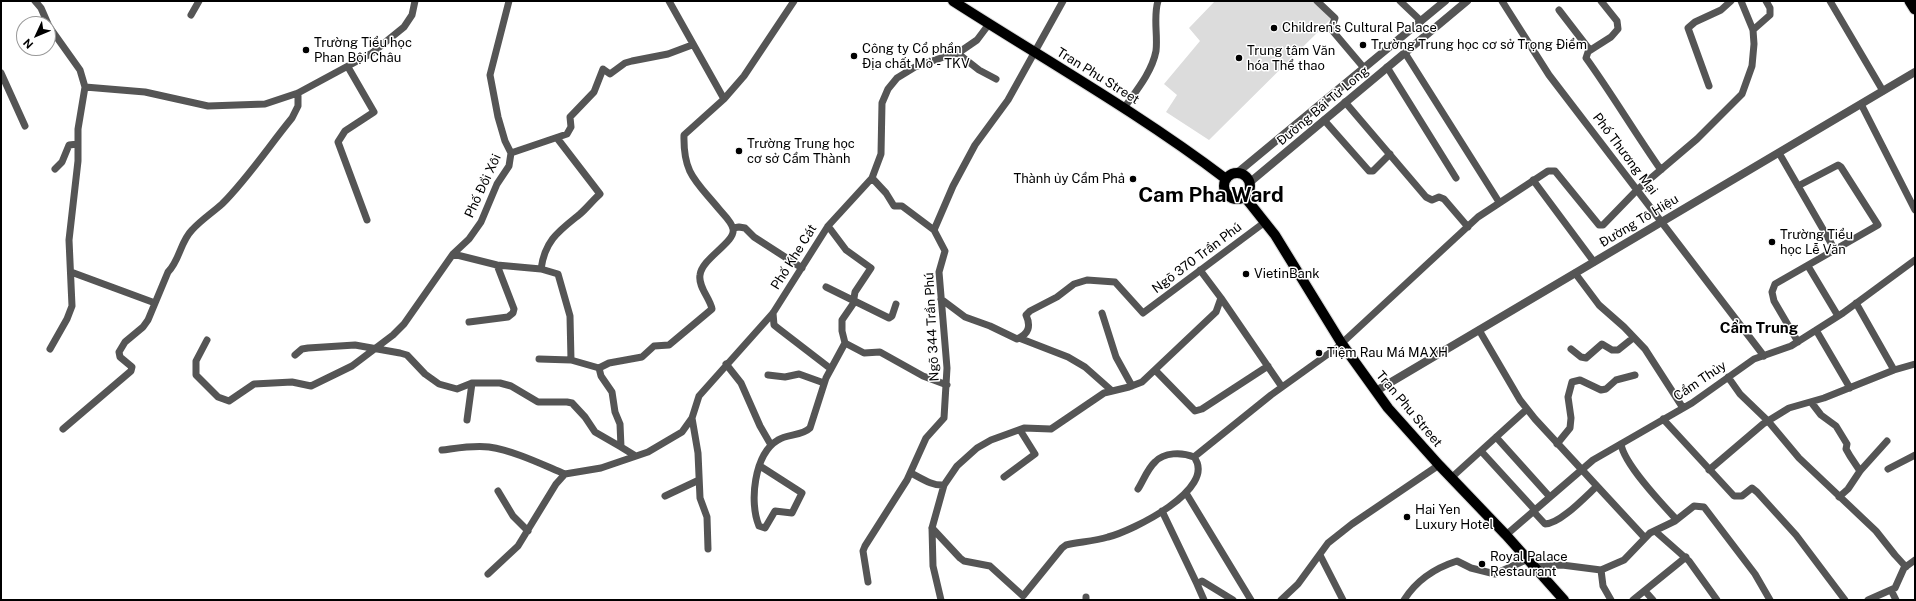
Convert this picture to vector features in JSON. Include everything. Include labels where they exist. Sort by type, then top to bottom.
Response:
[{"type":"highway","points":[[1910,1],[1915,9]]},
{"type":"main road","name":"Tran Phu Street","points":[[953,1],[1170,138],[1226,180]]},
{"type":"main road","points":[[1237,173],[1245,176],[1249,183],[1248,192],[1244,196],[1234,198],[1227,194],[1224,190],[1226,180],[1229,176],[1237,173]]},
{"type":"main road","name":"Tran Phu Street","points":[[1244,196],[1275,235],[1342,344],[1376,391],[1439,465],[1506,535],[1564,600]]},
{"type":"street","points":[[35,1],[41,8],[44,16]]},
{"type":"street","points":[[191,15],[199,1]]},
{"type":"street","points":[[85,87],[145,92],[208,106],[265,104],[298,93],[372,53],[404,27],[412,15],[414,1]]},
{"type":"street","name":"Phố Đồi Xôi","points":[[207,340],[196,360],[196,375],[218,397],[229,401],[254,384],[292,382],[303,386],[311,386],[352,366],[393,335],[404,324],[453,254],[468,239],[481,222],[497,184],[509,166],[511,154],[505,141],[498,118],[490,75],[509,1]]},
{"type":"street","points":[[669,1],[692,45],[724,99]]},
{"type":"street","points":[[539,359],[572,360],[599,368],[609,363],[642,357],[654,346],[669,345],[710,312],[712,309],[711,304],[701,282],[700,275],[713,254],[730,239],[733,234],[733,228],[728,219],[691,175],[686,165],[684,134],[724,99],[744,76],[794,1]]},
{"type":"street","points":[[872,178],[886,193],[894,206],[902,206],[934,230],[975,145],[1008,100],[1036,53],[1063,1]]},
{"type":"street","points":[[1124,108],[1138,88],[1154,58],[1156,50],[1158,1]]},
{"type":"street","points":[[1318,1],[1335,18],[1331,29],[1364,68]]},
{"type":"street","points":[[1400,1],[1421,21]]},
{"type":"street","name":"Đường Bái Tử Long","points":[[1237,173],[1445,1]]},
{"type":"street","name":"Đường Bái Tử Long","points":[[1249,183],[1467,1]]},
{"type":"street","name":"Phố Thương Mại","points":[[1502,1],[1550,75],[1764,356]]},
{"type":"street","points":[[1601,1],[1617,21],[1618,29],[1611,37],[1589,51],[1586,58],[1604,82],[1631,127],[1661,170]]},
{"type":"street","points":[[1194,457],[1282,387],[1342,344],[1468,227],[1499,202],[1548,171],[1555,171],[1601,225],[1637,190],[1697,139],[1742,94],[1752,66],[1754,44],[1752,30],[1741,1]]},
{"type":"street","points":[[1752,30],[1770,15],[1770,8],[1766,1]]},
{"type":"street","points":[[1830,1],[1883,91]]},
{"type":"street","points":[[1710,86],[1688,28],[1695,22],[1718,12],[1726,2]]},
{"type":"street","points":[[1559,10],[1589,51]]},
{"type":"street","name":"Phố Khe Cát","points":[[708,549],[707,517],[700,498],[696,437],[692,418],[698,396],[772,312],[828,226],[872,178],[881,154],[882,103],[888,89],[902,74],[956,52],[962,51],[977,40],[989,24]]},
{"type":"street","points":[[50,349],[67,319],[72,306],[69,240],[78,144],[78,129],[85,87],[80,70],[56,36]]},
{"type":"street","points":[[1404,36],[1413,46]]},
{"type":"street","points":[[511,154],[567,134],[570,130],[570,117],[594,92],[603,69],[610,74],[632,61],[668,54],[692,45]]},
{"type":"street","points":[[956,52],[979,70],[996,78]]},
{"type":"street","points":[[1405,53],[1499,202]]},
{"type":"street","points":[[348,67],[374,112],[345,132],[338,142],[367,220]]},
{"type":"street","points":[[1387,67],[1456,178]]},
{"type":"street","name":"Đường Tô Hiệu","points":[[1376,391],[1915,72]]},
{"type":"street","points":[[1,73],[25,126]]},
{"type":"street","points":[[63,430],[131,371],[132,367],[120,357],[120,352],[127,340],[143,327],[168,272],[174,266],[182,243],[191,230],[223,203],[292,118],[298,106],[298,93]]},
{"type":"street","points":[[1346,102],[1426,197],[1432,200],[1438,197],[1444,199],[1468,227]]},
{"type":"street","points":[[1861,104],[1915,210]]},
{"type":"street","points":[[1314,109],[1369,171],[1373,170],[1390,154]]},
{"type":"street","points":[[541,269],[543,254],[560,229],[580,214],[600,194],[557,138]]},
{"type":"street","points":[[55,169],[62,162],[69,145],[78,144]]},
{"type":"street","points":[[1779,153],[1835,250]]},
{"type":"street","points":[[1798,186],[1838,165],[1841,167],[1878,225],[1775,284],[1772,292],[1774,301],[1798,342]]},
{"type":"street","points":[[1533,180],[1594,262]]},
{"type":"street","name":"Ngõ 370 Trần Phú","points":[[1019,338],[1029,329],[1030,325],[1026,315],[1028,313],[1057,298],[1074,284],[1087,280],[1116,282],[1140,310],[1144,312],[1265,222]]},
{"type":"street","points":[[760,466],[802,493],[792,512],[775,511],[764,528],[759,526],[754,504],[760,466],[764,453],[778,440],[808,430],[824,383],[844,343],[842,320],[853,301],[855,292],[871,268],[846,250],[828,226]]},
{"type":"street","points":[[733,228],[745,228],[754,237],[802,268]]},
{"type":"street","name":"Ngõ 344 Trần Phú","points":[[868,582],[863,551],[865,546],[911,473],[919,450],[926,438],[944,418],[947,385],[939,272],[945,251],[934,230]]},
{"type":"street","points":[[453,254],[497,265],[541,269],[553,272],[560,278],[570,316],[572,360]]},
{"type":"street","name":"Cẩm Thủy","points":[[1506,535],[1549,496],[1593,460],[1683,408],[1754,359],[1798,342],[1838,316],[1915,260]]},
{"type":"street","points":[[469,322],[508,318],[513,313],[514,309],[497,265]]},
{"type":"street","points":[[1808,266],[1838,316]]},
{"type":"street","points":[[1200,270],[1222,298],[1282,387]]},
{"type":"street","points":[[71,272],[155,303]]},
{"type":"street","points":[[1575,273],[1599,305],[1645,349],[1683,408]]},
{"type":"street","points":[[826,288],[889,318],[892,316],[896,304]]},
{"type":"street","points":[[941,600],[933,566],[932,528],[944,485],[957,466],[977,448],[992,440],[1028,427],[1051,429],[1104,393],[1142,382],[1216,312],[1222,298]]},
{"type":"street","points":[[941,299],[965,317],[990,326],[1014,338],[1019,338],[1068,357],[1086,367],[1111,390]]},
{"type":"street","points":[[1856,303],[1894,370]]},
{"type":"street","points":[[772,312],[774,325],[831,369]]},
{"type":"street","points":[[1102,313],[1116,357],[1132,386]]},
{"type":"street","points":[[1479,330],[1527,409],[1557,444],[1645,538]]},
{"type":"street","points":[[1816,330],[1850,388]]},
{"type":"street","points":[[1571,349],[1581,357],[1586,358],[1602,344],[1612,350],[1618,350],[1633,338]]},
{"type":"street","points":[[844,343],[864,353],[880,352],[923,376],[947,385]]},
{"type":"street","points":[[295,355],[302,349],[308,348],[351,345],[374,348],[407,355],[425,374],[439,384],[457,389],[472,383],[500,383],[511,386],[538,402],[567,402],[572,404],[585,416],[595,432],[634,455]]},
{"type":"street","points":[[726,364],[741,383],[760,426],[771,445]]},
{"type":"street","points":[[1710,470],[1768,422],[1789,408],[1811,402],[1894,370],[1915,364]]},
{"type":"street","points":[[1155,370],[1193,410],[1198,411],[1268,366]]},
{"type":"street","points":[[599,368],[601,376],[612,392],[615,412],[620,424],[621,447]]},
{"type":"street","points":[[768,375],[785,378],[799,374],[824,383]]},
{"type":"street","points":[[1557,444],[1570,428],[1571,418],[1568,397],[1572,382],[1580,380],[1601,390],[1606,389],[1616,380],[1635,375]]},
{"type":"street","points":[[1728,377],[1740,394],[1768,422],[1799,458],[1876,530],[1895,556],[1906,567]]},
{"type":"street","points":[[466,420],[472,383]]},
{"type":"street","points":[[1811,402],[1821,415],[1836,426],[1847,444],[1846,449],[1860,471]]},
{"type":"street","points":[[1451,478],[1527,409]]},
{"type":"street","points":[[442,450],[488,447],[528,459],[565,474],[600,468],[659,447],[682,432],[692,418]]},
{"type":"street","points":[[1662,419],[1734,496],[1742,496],[1752,488],[1757,492],[1796,535],[1845,600]]},
{"type":"street","points":[[1004,477],[1035,454],[1020,430]]},
{"type":"street","points":[[682,432],[689,432],[696,437]]},
{"type":"street","points":[[1496,437],[1549,496]]},
{"type":"street","points":[[1839,497],[1848,489],[1860,471],[1887,441]]},
{"type":"street","points":[[1621,444],[1635,470],[1676,519]]},
{"type":"street","points":[[1481,451],[1545,524],[1551,524],[1575,507],[1597,486]]},
{"type":"street","points":[[932,528],[964,561],[990,566],[1020,595],[1025,597],[1062,548],[1066,545],[1108,537],[1139,525],[1162,511],[1186,493],[1198,475],[1199,467],[1194,457],[1185,453],[1176,453],[1156,460],[1138,489]]},
{"type":"street","points":[[1888,469],[1915,455]]},
{"type":"street","points":[[1281,600],[1298,584],[1328,543],[1352,524],[1439,465]]},
{"type":"street","points":[[911,473],[929,483],[938,486],[944,485]]},
{"type":"street","points":[[488,574],[518,546],[556,484],[565,474]]},
{"type":"street","points":[[665,496],[699,480]]},
{"type":"street","points":[[498,491],[513,516],[528,531]]},
{"type":"street","points":[[1186,493],[1251,600]]},
{"type":"street","points":[[1404,600],[1428,574],[1443,565],[1457,561],[1471,568],[1495,574],[1531,563],[1601,570],[1624,560],[1645,538],[1694,506],[1704,507],[1755,574],[1770,600]]},
{"type":"street","points":[[1162,511],[1204,600]]},
{"type":"street","points":[[1655,531],[1686,557],[1717,600]]},
{"type":"street","points":[[1320,555],[1343,600]]},
{"type":"street","points":[[1633,600],[1686,557]]},
{"type":"street","points":[[1868,600],[1895,588],[1906,567],[1915,560]]},
{"type":"street","points":[[1601,570],[1603,586],[1611,600]]},
{"type":"street","points":[[1197,584],[1202,581],[1233,600]]},
{"type":"street","points":[[1891,590],[1896,600]]},
{"type":"street","points":[[1645,591],[1653,600]]},
{"type":"shaded area","name":"Trung tâm Văn hóa Thể thao","points":[[1215,1],[1314,1],[1331,19],[1209,140],[1166,112],[1177,95],[1164,84],[1200,41],[1189,28]]},
{"type":"place","name":"Children's Cultural Palace","points":[[1274,28]]},
{"type":"place","name":"Trường Trung học cơ sở Trọng Điểm","points":[[1363,45]]},
{"type":"place","name":"Trường Tiểu học Phan Bội Châu","points":[[306,50]]},
{"type":"place","name":"Công ty Cổ phần Địa chất Mỏ - TKV","points":[[854,56]]},
{"type":"place","name":"Trung tâm Văn hóa Thể thao","points":[[1239,58]]},
{"type":"place","name":"Trường Trung học cơ sở Cẩm Thành","points":[[739,151]]},
{"type":"place","name":"Thành ủy Cẩm Phả","points":[[1133,179]]},
{"type":"place","name":"Trường Tiểu học Lễ Văn","points":[[1772,242]]},
{"type":"place","name":"VietinBank","points":[[1246,274]]},
{"type":"place","name":"Tiệm Rau Má MAXH","points":[[1319,353]]},
{"type":"place","name":"Hai Yen Luxury Hotel","points":[[1407,517]]},
{"type":"place","name":"Royal Palace Restaurant","points":[[1482,564]]},
{"type":"district","name":"Cam Pha Ward","points":[[1211,196]]},
{"type":"district","name":"Cẩm Trung","points":[[1759,328]]}]
